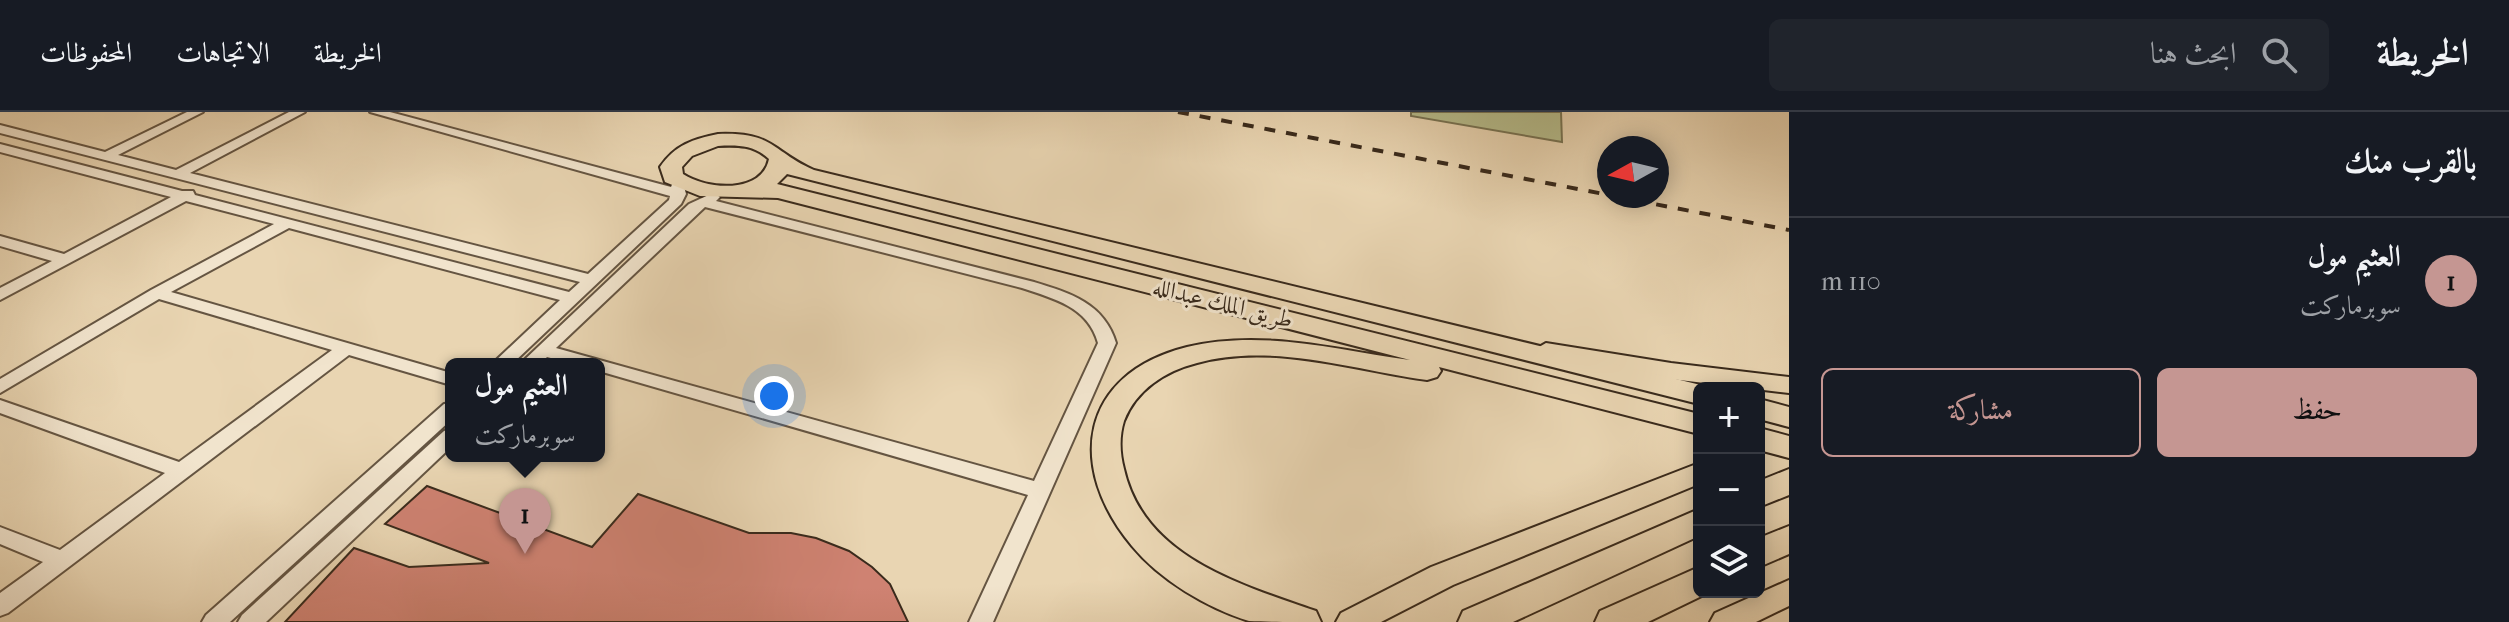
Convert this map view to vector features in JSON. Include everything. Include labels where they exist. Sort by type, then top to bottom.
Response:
[{"type":"highway","name":"طريق الملك عبدالله","points":[[1693,393],[807,175],[781,163],[772,149],[758,143],[739,140],[708,142],[677,157],[671,172],[678,188],[778,191],[1693,422]]},
{"type":"highway","points":[[734,191],[771,178],[781,163]]},
{"type":"highway","points":[[1303,622],[1253,608],[1188,574],[1144,537],[1113,489],[1103,457],[1107,417],[1126,388],[1149,372],[1191,355],[1246,348],[1314,351],[1410,369],[1535,383]]},
{"type":"highway","points":[[1765,411],[1789,417]]},
{"type":"highway","points":[[1765,492],[1789,481]]},
{"type":"highway","points":[[1476,622],[1693,525]]},
{"type":"highway","points":[[1765,550],[1789,539]]},
{"type":"highway","points":[[1613,622],[1693,584]]},
{"type":"main road","points":[[1486,342],[1789,385]]},
{"type":"main road","points":[[1352,622],[1442,576],[1693,475]]},
{"type":"main road","points":[[1726,622],[1789,592]]},
{"type":"street","points":[[106,156],[197,112]]},
{"type":"street","points":[[178,174],[299,112]]},
{"type":"street","points":[[376,112],[678,188]]},
{"type":"street","points":[[0,129],[589,279]]},
{"type":"street","points":[[0,148],[284,225],[569,297]]},
{"type":"street","points":[[0,295],[207,182]]},
{"type":"street","points":[[507,358],[678,188]]},
{"type":"street","points":[[535,358],[703,202],[734,191]]},
{"type":"street","points":[[703,202],[1028,285],[1072,300],[1099,319],[1107,343],[981,622]]},
{"type":"street","points":[[0,387],[157,293],[284,225]]},
{"type":"street","points":[[0,241],[66,260]]},
{"type":"street","points":[[157,293],[445,377]]},
{"type":"street","points":[[0,606],[344,350]]},
{"type":"street","points":[[544,350],[572,358]]},
{"type":"street","points":[[605,368],[1042,491]]},
{"type":"street","points":[[0,406],[181,471]]},
{"type":"street","points":[[214,622],[445,414]]},
{"type":"street","points":[[250,622],[445,442]]},
{"type":"street","points":[[0,535],[62,560]]},
{"type":"green space","points":[[1411,112],[1561,112],[1562,142],[1411,116]]},
{"type":"building","points":[[427,486],[592,547],[638,494],[749,533],[791,533],[816,538],[849,551],[872,567],[890,584],[908,622],[285,622],[354,548],[409,567],[489,563],[385,524]]},
{"type":"railway","points":[[1178,112],[1597,193]]},
{"type":"railway","points":[[1669,207],[1789,230]]},
{"type":"place","name":"العثيم مول","points":[[525,554]]}]
